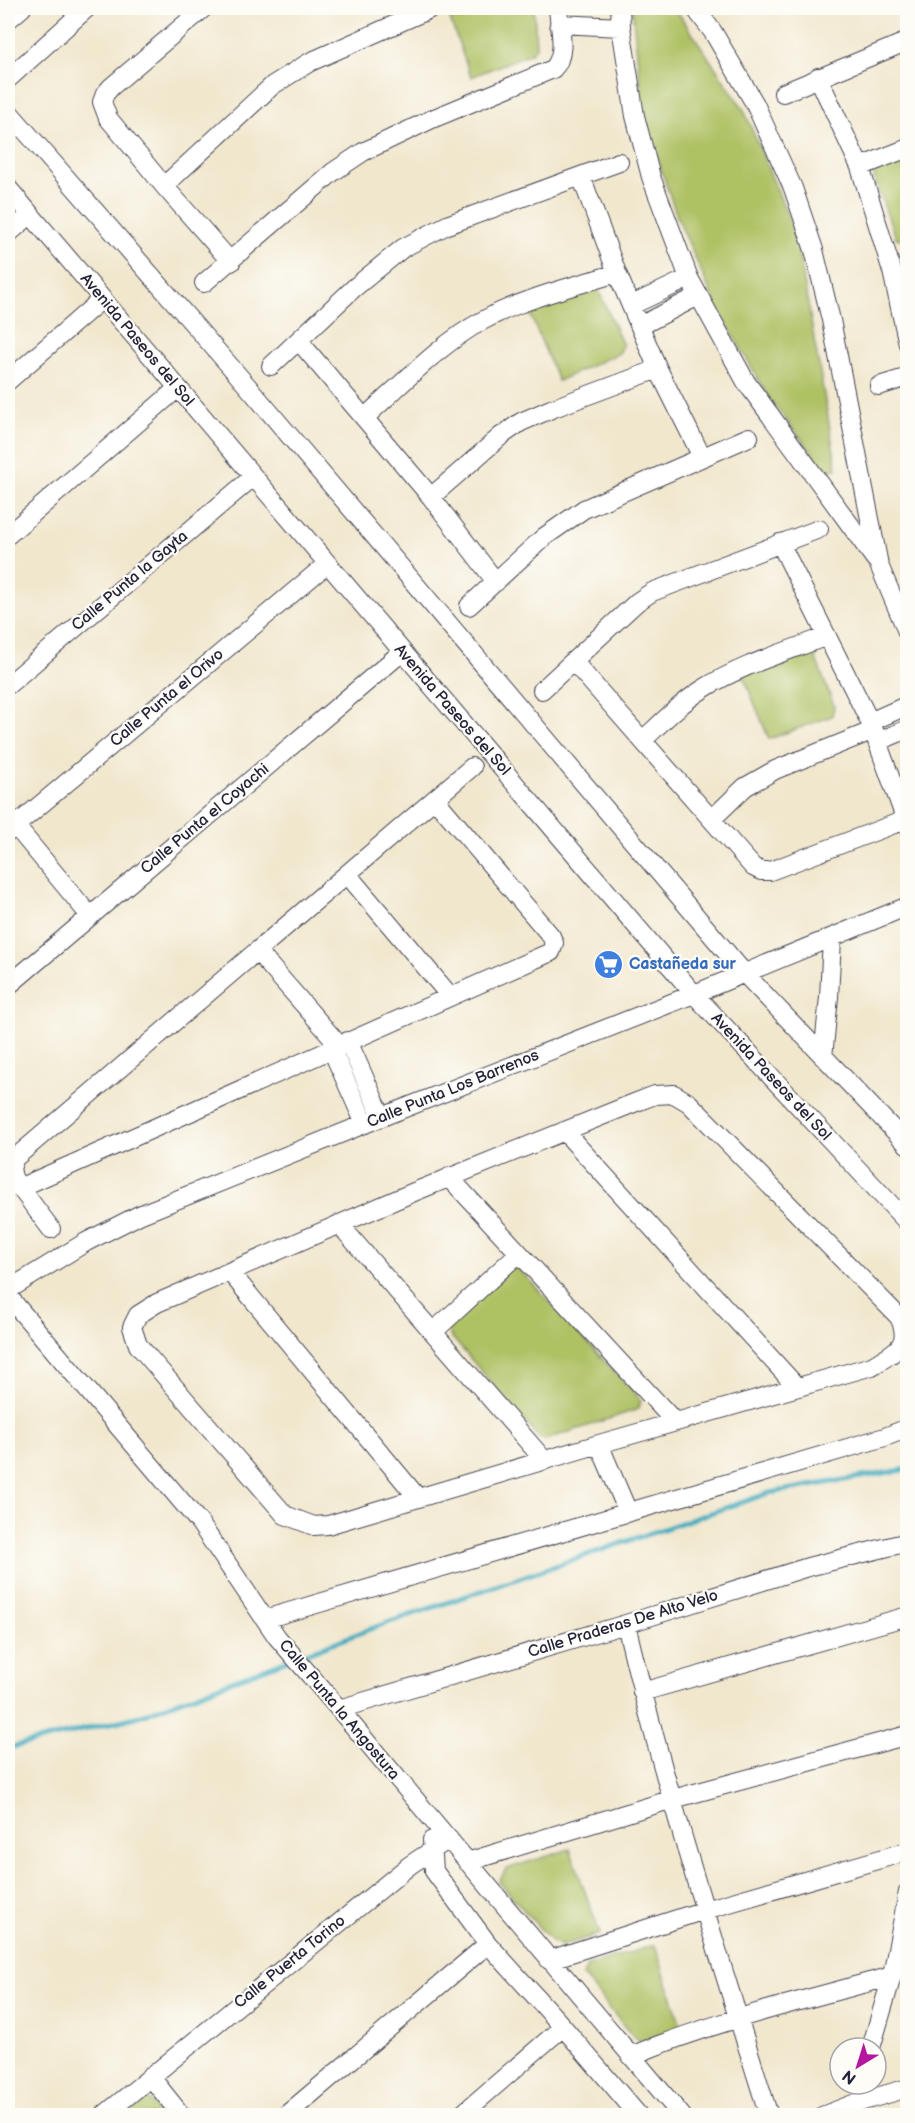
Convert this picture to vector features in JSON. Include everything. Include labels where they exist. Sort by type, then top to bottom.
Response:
[{"type":"street","points":[[8,20],[22,8]]},
{"type":"street","points":[[8,79],[87,8]]},
{"type":"street","points":[[204,8],[111,87],[102,102],[108,118],[231,262]]},
{"type":"street","points":[[164,186],[273,85],[310,62],[432,8]]},
{"type":"street","points":[[620,8],[635,116],[651,177],[689,278],[746,382],[879,566]]},
{"type":"street","points":[[695,8],[713,32],[755,104],[793,188],[814,250],[831,320],[879,566],[908,634]]},
{"type":"street","points":[[204,283],[333,172],[363,152],[432,119],[553,69],[561,58],[558,16],[621,27]]},
{"type":"street","points":[[783,93],[908,41]]},
{"type":"street","points":[[818,77],[860,167],[900,268],[908,344]]},
{"type":"street","points":[[8,111],[250,389],[744,973],[908,1145]]},
{"type":"street","points":[[860,167],[908,148]]},
{"type":"street","points":[[271,366],[354,288],[403,248],[447,225],[619,162]]},
{"type":"street","points":[[581,176],[617,273],[658,369],[702,457]]},
{"type":"street","name":"Avenida Paseos del Sol","points":[[8,188],[694,994],[908,1223]]},
{"type":"street","points":[[8,234],[30,215]]},
{"type":"street","points":[[364,418],[449,343],[482,321],[530,300],[617,273]]},
{"type":"street","points":[[632,305],[689,278]]},
{"type":"street","points":[[640,326],[698,296]]},
{"type":"street","points":[[8,381],[102,299]]},
{"type":"street","points":[[299,341],[431,497],[496,582]]},
{"type":"street","points":[[431,497],[501,436],[521,422],[658,369]]},
{"type":"street","points":[[879,386],[908,377]]},
{"type":"street","points":[[8,535],[178,388]]},
{"type":"street","points":[[469,606],[544,537],[584,509],[749,437]]},
{"type":"street","name":"Calle Punta la Gayta","points":[[8,685],[254,477]]},
{"type":"street","points":[[542,690],[637,602],[652,592],[819,529]]},
{"type":"street","points":[[573,661],[753,867],[761,871],[770,871],[906,823],[874,731],[780,543]]},
{"type":"street","name":"Calle Punta el Orivo","points":[[10,824],[327,564]]},
{"type":"street","points":[[643,740],[677,708],[703,689],[733,672],[827,636]]},
{"type":"street","name":"Calle Punta el Coyachi","points":[[8,986],[402,652]]},
{"type":"street","points":[[712,819],[745,787],[775,770],[874,731],[908,705]]},
{"type":"street","points":[[874,731],[908,729]]},
{"type":"street","points":[[51,1229],[13,1178],[11,1168],[15,1158],[472,767]]},
{"type":"street","points":[[19,1188],[551,952],[555,944],[551,936],[435,799]]},
{"type":"street","points":[[10,824],[90,915]]},
{"type":"street","points":[[347,874],[450,996]]},
{"type":"street","name":"Calle Punta Los Barrenos","points":[[8,1290],[86,1242],[139,1215],[382,1116],[832,939],[908,906]]},
{"type":"street","points":[[823,1056],[832,939]]},
{"type":"street","points":[[257,951],[339,1045],[382,1116]]},
{"type":"street","points":[[339,1045],[364,1124]]},
{"type":"street","points":[[674,1094],[689,1103],[899,1317],[905,1329],[904,1341],[895,1352],[872,1366],[598,1444],[328,1525],[314,1526],[298,1522],[285,1515],[138,1345],[132,1327],[138,1315],[157,1303],[449,1178],[634,1102],[655,1095],[674,1094]]},
{"type":"street","points":[[564,1131],[797,1387]]},
{"type":"street","points":[[449,1178],[675,1422]]},
{"type":"street","points":[[339,1224],[544,1460]]},
{"type":"street","points":[[433,1332],[519,1253]]},
{"type":"street","points":[[230,1272],[418,1498]]},
{"type":"street","name":"Calle Punta la Angostura","points":[[8,1296],[199,1522],[277,1637],[682,2115]]},
{"type":"street","points":[[265,1619],[885,1437],[908,1428]]},
{"type":"street","points":[[598,1444],[627,1512]]},
{"type":"street","name":"Calle Praderas De Alto Velo","points":[[339,1708],[626,1624],[808,1567],[908,1542]]},
{"type":"street","points":[[642,1692],[908,1616]]},
{"type":"street","points":[[626,1624],[642,1692],[705,1910],[769,2115]]},
{"type":"street","points":[[467,1862],[673,1799],[908,1735]]},
{"type":"street","points":[[433,1820],[434,1871],[488,1944],[637,2115]]},
{"type":"street","name":"Calle Puerta Torino","points":[[103,2115],[410,1865],[448,1839]]},
{"type":"street","points":[[549,1960],[705,1910],[908,1851]]},
{"type":"street","points":[[874,2036],[892,1976],[908,1892]]},
{"type":"street","points":[[285,2115],[488,1944]]},
{"type":"street","points":[[631,2056],[739,2019],[892,1976]]},
{"type":"street","points":[[460,2115],[562,2027]]},
{"type":"street","points":[[150,2076],[182,2115]]},
{"type":"street","points":[[822,2115],[908,2088]]},
{"type":"street","points":[[856,2103],[858,2096]]},
{"type":"green space","points":[[446,8],[534,8],[536,47],[531,53],[471,77]]},
{"type":"green space","points":[[632,8],[675,8],[744,110],[796,236],[837,469],[827,471],[770,400],[716,305],[677,217],[644,118]]},
{"type":"green space","points":[[907,156],[907,237],[901,239],[896,238],[874,179],[875,172]]},
{"type":"green space","points":[[591,286],[598,289],[623,346],[619,353],[558,381],[528,309]]},
{"type":"green space","points":[[804,648],[813,651],[834,706],[832,716],[769,739],[742,673]]},
{"type":"green space","points":[[509,1268],[518,1268],[641,1400],[639,1409],[545,1440],[539,1438],[449,1334],[449,1325]]},
{"type":"green space","points":[[570,1849],[600,1934],[561,1946],[551,1941],[499,1882],[506,1869]]},
{"type":"green space","points":[[655,1945],[682,2029],[642,2041],[634,2038],[583,1976],[587,1966]]},
{"type":"green space","points":[[146,2096],[162,2115],[120,2115]]},
{"type":"waterway","points":[[8,1748],[136,1717],[381,1625],[769,1493],[908,1469]]},
{"type":"place","name":"Castañeda sur","points":[[608,964]]}]
